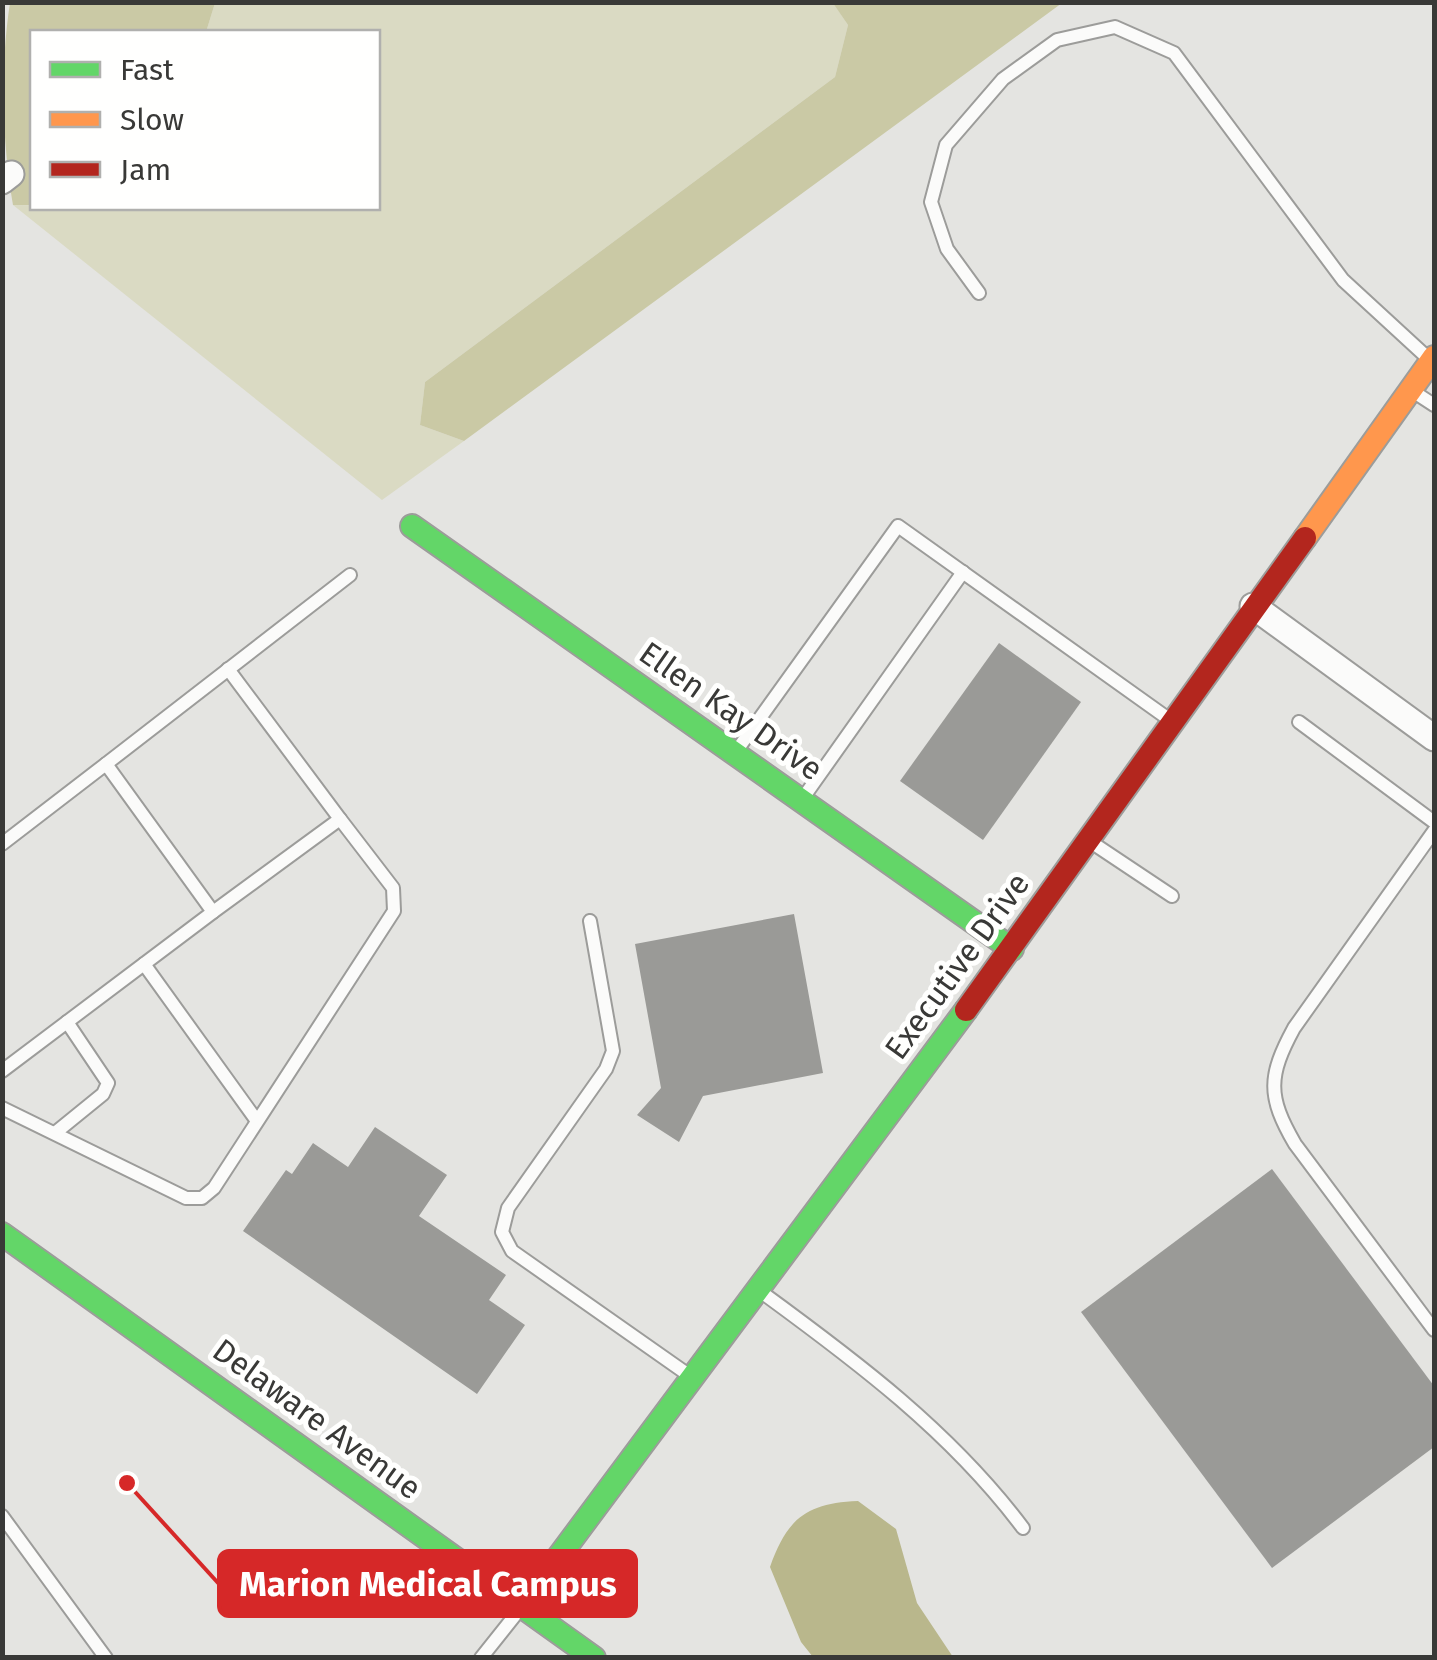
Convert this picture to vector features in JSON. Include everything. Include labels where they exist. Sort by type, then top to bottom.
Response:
[{"type":"street","name":"Executive Drive","points":[[522,1606],[1012,949],[1253,606],[1433,359]]},
{"type":"street","name":"Ellen Kay Drive","points":[[412,526],[1012,949]]},
{"type":"street","points":[[1253,606],[1434,738]]},
{"type":"street","name":"Delaware Avenue","points":[[2,1234],[594,1658]]},
{"type":"lane","points":[[979,292],[947,249],[931,202],[946,145],[1003,80],[1057,40],[1116,27],[1174,53],[1342,280],[1433,359]]},
{"type":"lane","points":[[1411,390],[1434,405]]},
{"type":"lane","points":[[735,754],[898,526],[1172,722]]},
{"type":"lane","points":[[801,800],[964,572]]},
{"type":"lane","points":[[2,844],[350,575]]},
{"type":"lane","points":[[2,1108],[186,1198],[202,1198],[214,1188],[394,911],[393,888],[228,670]]},
{"type":"lane","points":[[1299,722],[1434,822]]},
{"type":"lane","points":[[106,764],[213,912]]},
{"type":"lane","points":[[2,1071],[340,819]]},
{"type":"lane","points":[[1434,831],[1294,1028],[1276,1060],[1272,1087],[1278,1114],[1296,1144],[1434,1330]]},
{"type":"lane","points":[[1088,840],[1172,896]]},
{"type":"lane","points":[[590,921],[614,1051],[606,1069],[508,1208],[502,1232],[512,1251],[692,1377]]},
{"type":"lane","points":[[144,964],[257,1120]]},
{"type":"lane","points":[[55,1134],[103,1094],[108,1084],[67,1022]]},
{"type":"lane","points":[[758,1289],[886,1383],[997,1493],[1023,1528]]},
{"type":"lane","points":[[2,1516],[106,1658]]},
{"type":"lane","points":[[481,1658],[522,1606]]},
{"type":"green space","points":[[833,2],[848,25],[835,77],[425,382],[420,425],[464,441],[382,500],[13,205],[30,205],[30,210],[380,210],[380,30],[207,30],[215,3]]},
{"type":"green space","points":[[10,3],[215,3],[207,30],[30,30],[30,205],[13,205],[6,155],[5,52]]},
{"type":"green space","points":[[833,3],[1062,3],[464,441],[420,425],[425,382],[835,77],[848,25]]},
{"type":"shaded area","points":[[858,1501],[896,1529],[917,1603],[953,1657],[813,1657],[801,1642],[770,1567],[784,1537],[801,1517],[825,1505]]},
{"type":"building","points":[[999,643],[1081,702],[983,840],[900,781]]},
{"type":"building","points":[[794,914],[823,1073],[703,1096],[679,1142],[637,1115],[661,1088],[635,944]]},
{"type":"building","points":[[375,1127],[447,1175],[419,1216],[506,1275],[489,1300],[525,1325],[477,1394],[243,1231],[286,1170],[292,1174],[313,1143],[348,1167]]},
{"type":"building","points":[[1272,1169],[1434,1386],[1434,1447],[1272,1568],[1081,1312]]},
{"type":"traffic: fast","points":[[412,526],[1012,949]]},
{"type":"traffic: fast","points":[[522,1606],[966,1010]]},
{"type":"traffic: fast","points":[[2,1234],[594,1658]]},
{"type":"traffic: slow","points":[[1305,538],[1434,357]]},
{"type":"traffic: jam","points":[[966,1010],[1305,538]]},
{"type":"place","name":"Marion Medical Campus","points":[[127,1483]]}]
